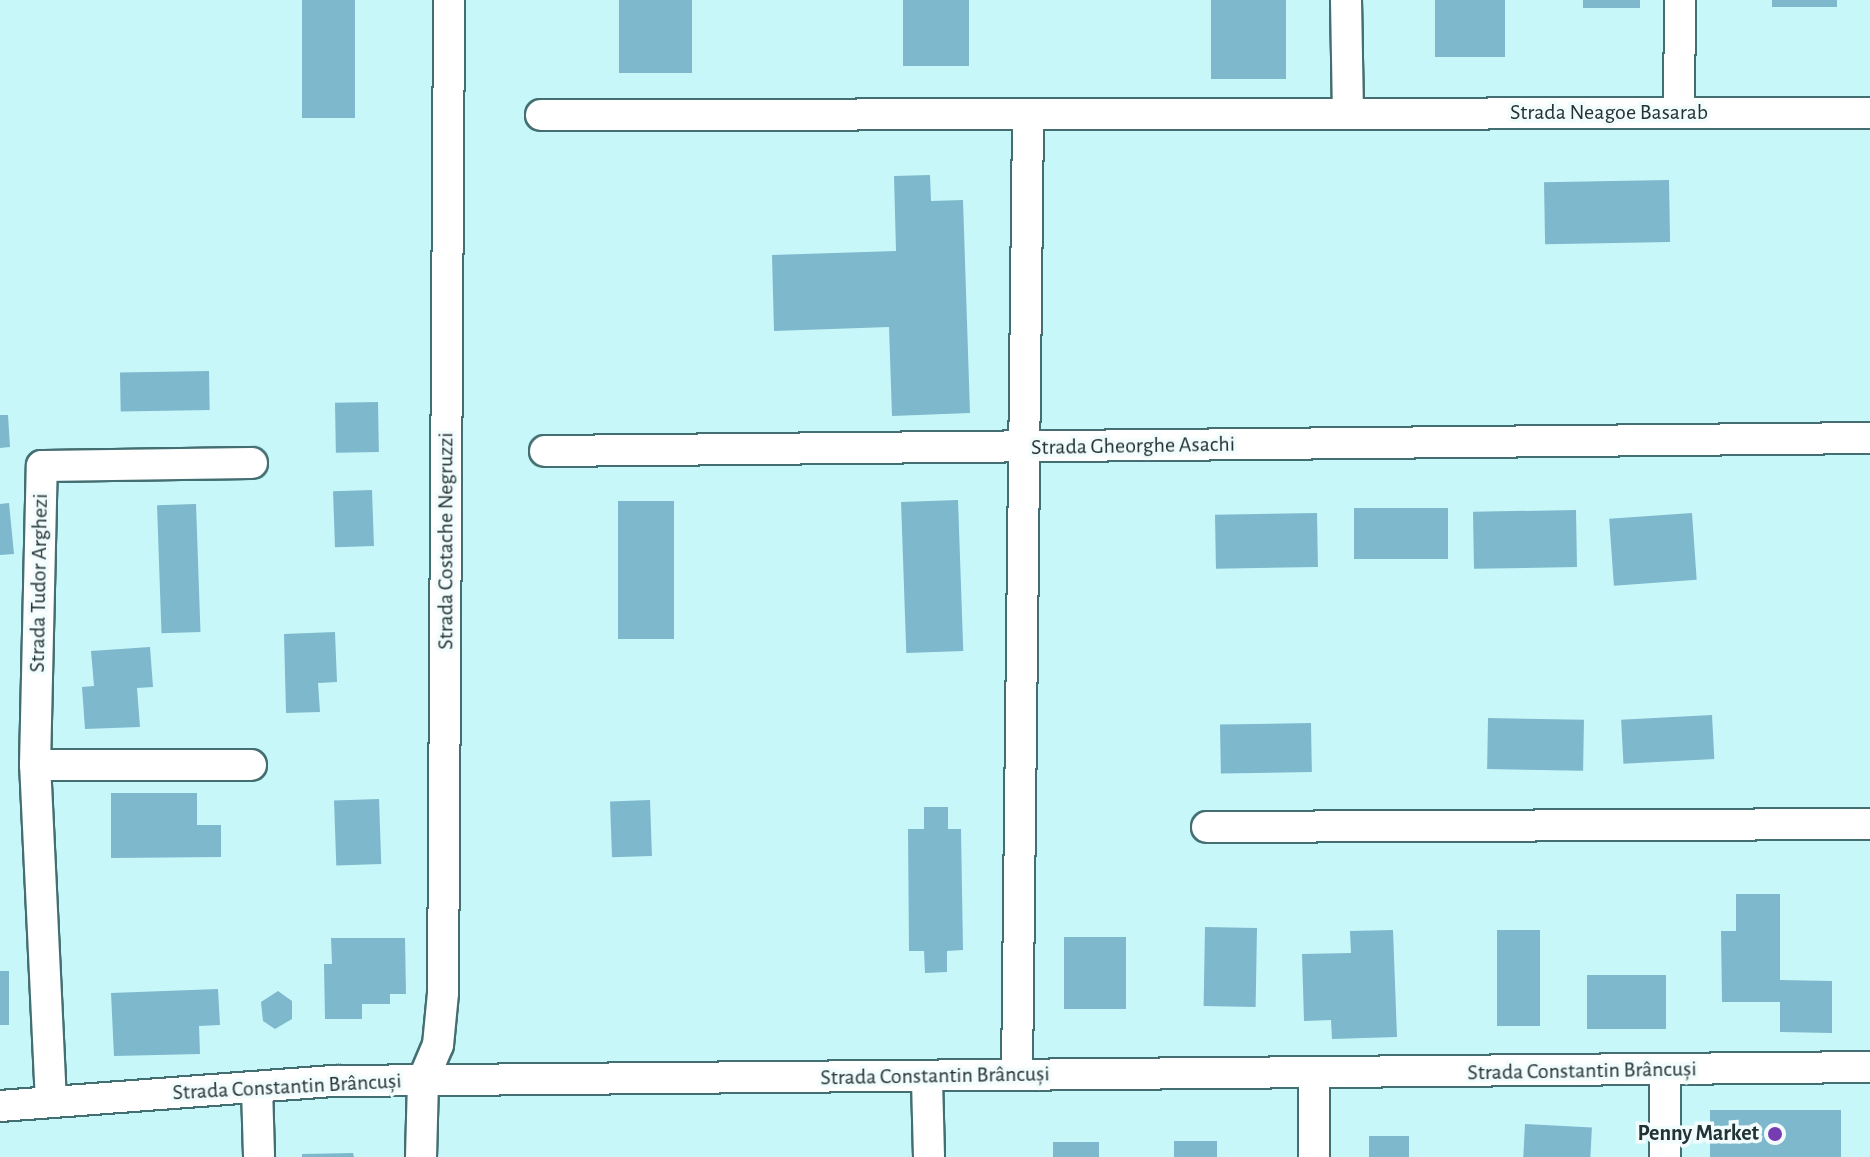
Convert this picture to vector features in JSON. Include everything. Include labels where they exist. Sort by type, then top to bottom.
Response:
[{"type":"street","name":"Strada Costache Negruzzi","points":[[423,1080],[438,1045],[443,993],[449,0]]},
{"type":"street","points":[[1346,0],[1348,113]]},
{"type":"street","points":[[1679,113],[1680,0]]},
{"type":"street","name":"Strada Neagoe Basarab","points":[[541,115],[1870,113]]},
{"type":"street","points":[[545,451],[1023,444],[1028,115]]},
{"type":"street","name":"Strada Gheorghe Asachi","points":[[1017,1074],[1023,444],[1870,438]]},
{"type":"street","name":"Strada Tudor Arghezi","points":[[51,1102],[35,765],[42,466],[252,463]]},
{"type":"street","points":[[35,765],[251,765]]},
{"type":"street","points":[[1207,827],[1870,824]]},
{"type":"street","name":"Strada Constantin Brâncuși","points":[[0,1106],[423,1080],[927,1080],[1017,1074],[1870,1067]]},
{"type":"street","points":[[1665,1070],[1665,1157]]},
{"type":"street","points":[[1314,1073],[1314,1157]]},
{"type":"street","points":[[421,1157],[423,1080]]},
{"type":"street","points":[[927,1080],[929,1157]]},
{"type":"street","points":[[257,1088],[259,1157]]},
{"type":"building","points":[[302,0],[355,0],[355,118],[302,118]]},
{"type":"building","points":[[619,0],[692,0],[692,73],[619,73]]},
{"type":"building","points":[[903,0],[969,0],[969,66],[903,66]]},
{"type":"building","points":[[1211,0],[1286,0],[1286,79],[1211,79]]},
{"type":"building","points":[[1435,0],[1505,0],[1505,57],[1435,57]]},
{"type":"building","points":[[1583,0],[1640,0],[1640,8],[1583,8]]},
{"type":"building","points":[[1772,0],[1837,0],[1837,7],[1772,7]]},
{"type":"building","points":[[930,175],[931,201],[963,200],[970,413],[892,416],[889,327],[774,331],[772,255],[896,251],[894,176]]},
{"type":"building","points":[[1669,180],[1670,242],[1545,244],[1544,182]]},
{"type":"building","points":[[209,371],[210,410],[121,412],[120,373]]},
{"type":"building","points":[[378,402],[379,452],[336,453],[335,403]]},
{"type":"building","points":[[0,415],[8,415],[10,447],[0,448]]},
{"type":"building","points":[[372,490],[374,546],[335,547],[333,491]]},
{"type":"building","points":[[958,500],[963,651],[906,653],[901,502]]},
{"type":"building","points":[[618,501],[674,501],[674,639],[618,639]]},
{"type":"building","points":[[9,503],[14,554],[0,555],[0,504]]},
{"type":"building","points":[[196,504],[200,632],[161,633],[157,505]]},
{"type":"building","points":[[1354,508],[1448,508],[1448,559],[1354,559]]},
{"type":"building","points":[[1576,510],[1577,567],[1474,569],[1473,512]]},
{"type":"building","points":[[1317,513],[1318,567],[1216,569],[1215,515]]},
{"type":"building","points":[[1692,513],[1697,580],[1614,586],[1609,519]]},
{"type":"building","points":[[335,632],[337,682],[318,683],[320,712],[286,713],[284,634]]},
{"type":"building","points":[[150,647],[153,687],[137,688],[140,727],[85,729],[82,687],[94,686],[91,651]]},
{"type":"building","points":[[1712,715],[1714,759],[1623,764],[1621,720]]},
{"type":"building","points":[[1488,718],[1584,720],[1583,771],[1487,769]]},
{"type":"building","points":[[1311,723],[1312,772],[1221,774],[1220,725]]},
{"type":"building","points":[[111,793],[197,793],[197,825],[221,825],[221,857],[111,858]]},
{"type":"building","points":[[379,799],[381,864],[336,866],[334,801]]},
{"type":"building","points":[[650,800],[652,856],[612,857],[610,801]]},
{"type":"building","points":[[924,807],[948,807],[948,829],[961,829],[963,950],[947,951],[947,972],[925,973],[924,951],[909,951],[908,829],[924,829]]},
{"type":"building","points":[[1736,894],[1780,894],[1780,980],[1832,981],[1832,1033],[1780,1032],[1780,1002],[1722,1002],[1721,931],[1736,931]]},
{"type":"building","points":[[1205,927],[1257,928],[1256,1007],[1204,1006]]},
{"type":"building","points":[[1393,930],[1397,1037],[1332,1039],[1331,1020],[1304,1021],[1302,954],[1351,953],[1350,931]]},
{"type":"building","points":[[1497,930],[1540,930],[1540,1026],[1497,1026]]},
{"type":"building","points":[[1064,937],[1126,937],[1126,1009],[1064,1009]]},
{"type":"building","points":[[331,938],[405,938],[406,994],[390,994],[390,1004],[362,1004],[362,1019],[325,1019],[324,964],[332,964]]},
{"type":"building","points":[[0,971],[9,971],[9,1025],[0,1025]]},
{"type":"building","points":[[1587,975],[1666,975],[1666,1029],[1587,1029]]},
{"type":"building","points":[[218,989],[220,1025],[199,1026],[200,1054],[114,1056],[111,993]]},
{"type":"building","points":[[278,991],[292,1001],[292,1019],[275,1029],[263,1021],[261,1002]]},
{"type":"building","name":"Penny Market","points":[[1710,1110],[1841,1110],[1841,1157],[1710,1157]]},
{"type":"building","points":[[1525,1124],[1592,1128],[1590,1157],[1523,1157]]},
{"type":"building","points":[[1369,1136],[1409,1136],[1409,1157],[1369,1157]]},
{"type":"building","points":[[1174,1141],[1217,1141],[1217,1157],[1174,1157]]},
{"type":"building","points":[[1053,1142],[1099,1142],[1099,1157],[1053,1157]]},
{"type":"building","points":[[353,1153],[354,1157],[302,1157],[302,1154]]},
{"type":"place","name":"Penny Market","points":[[1775,1134]]}]
